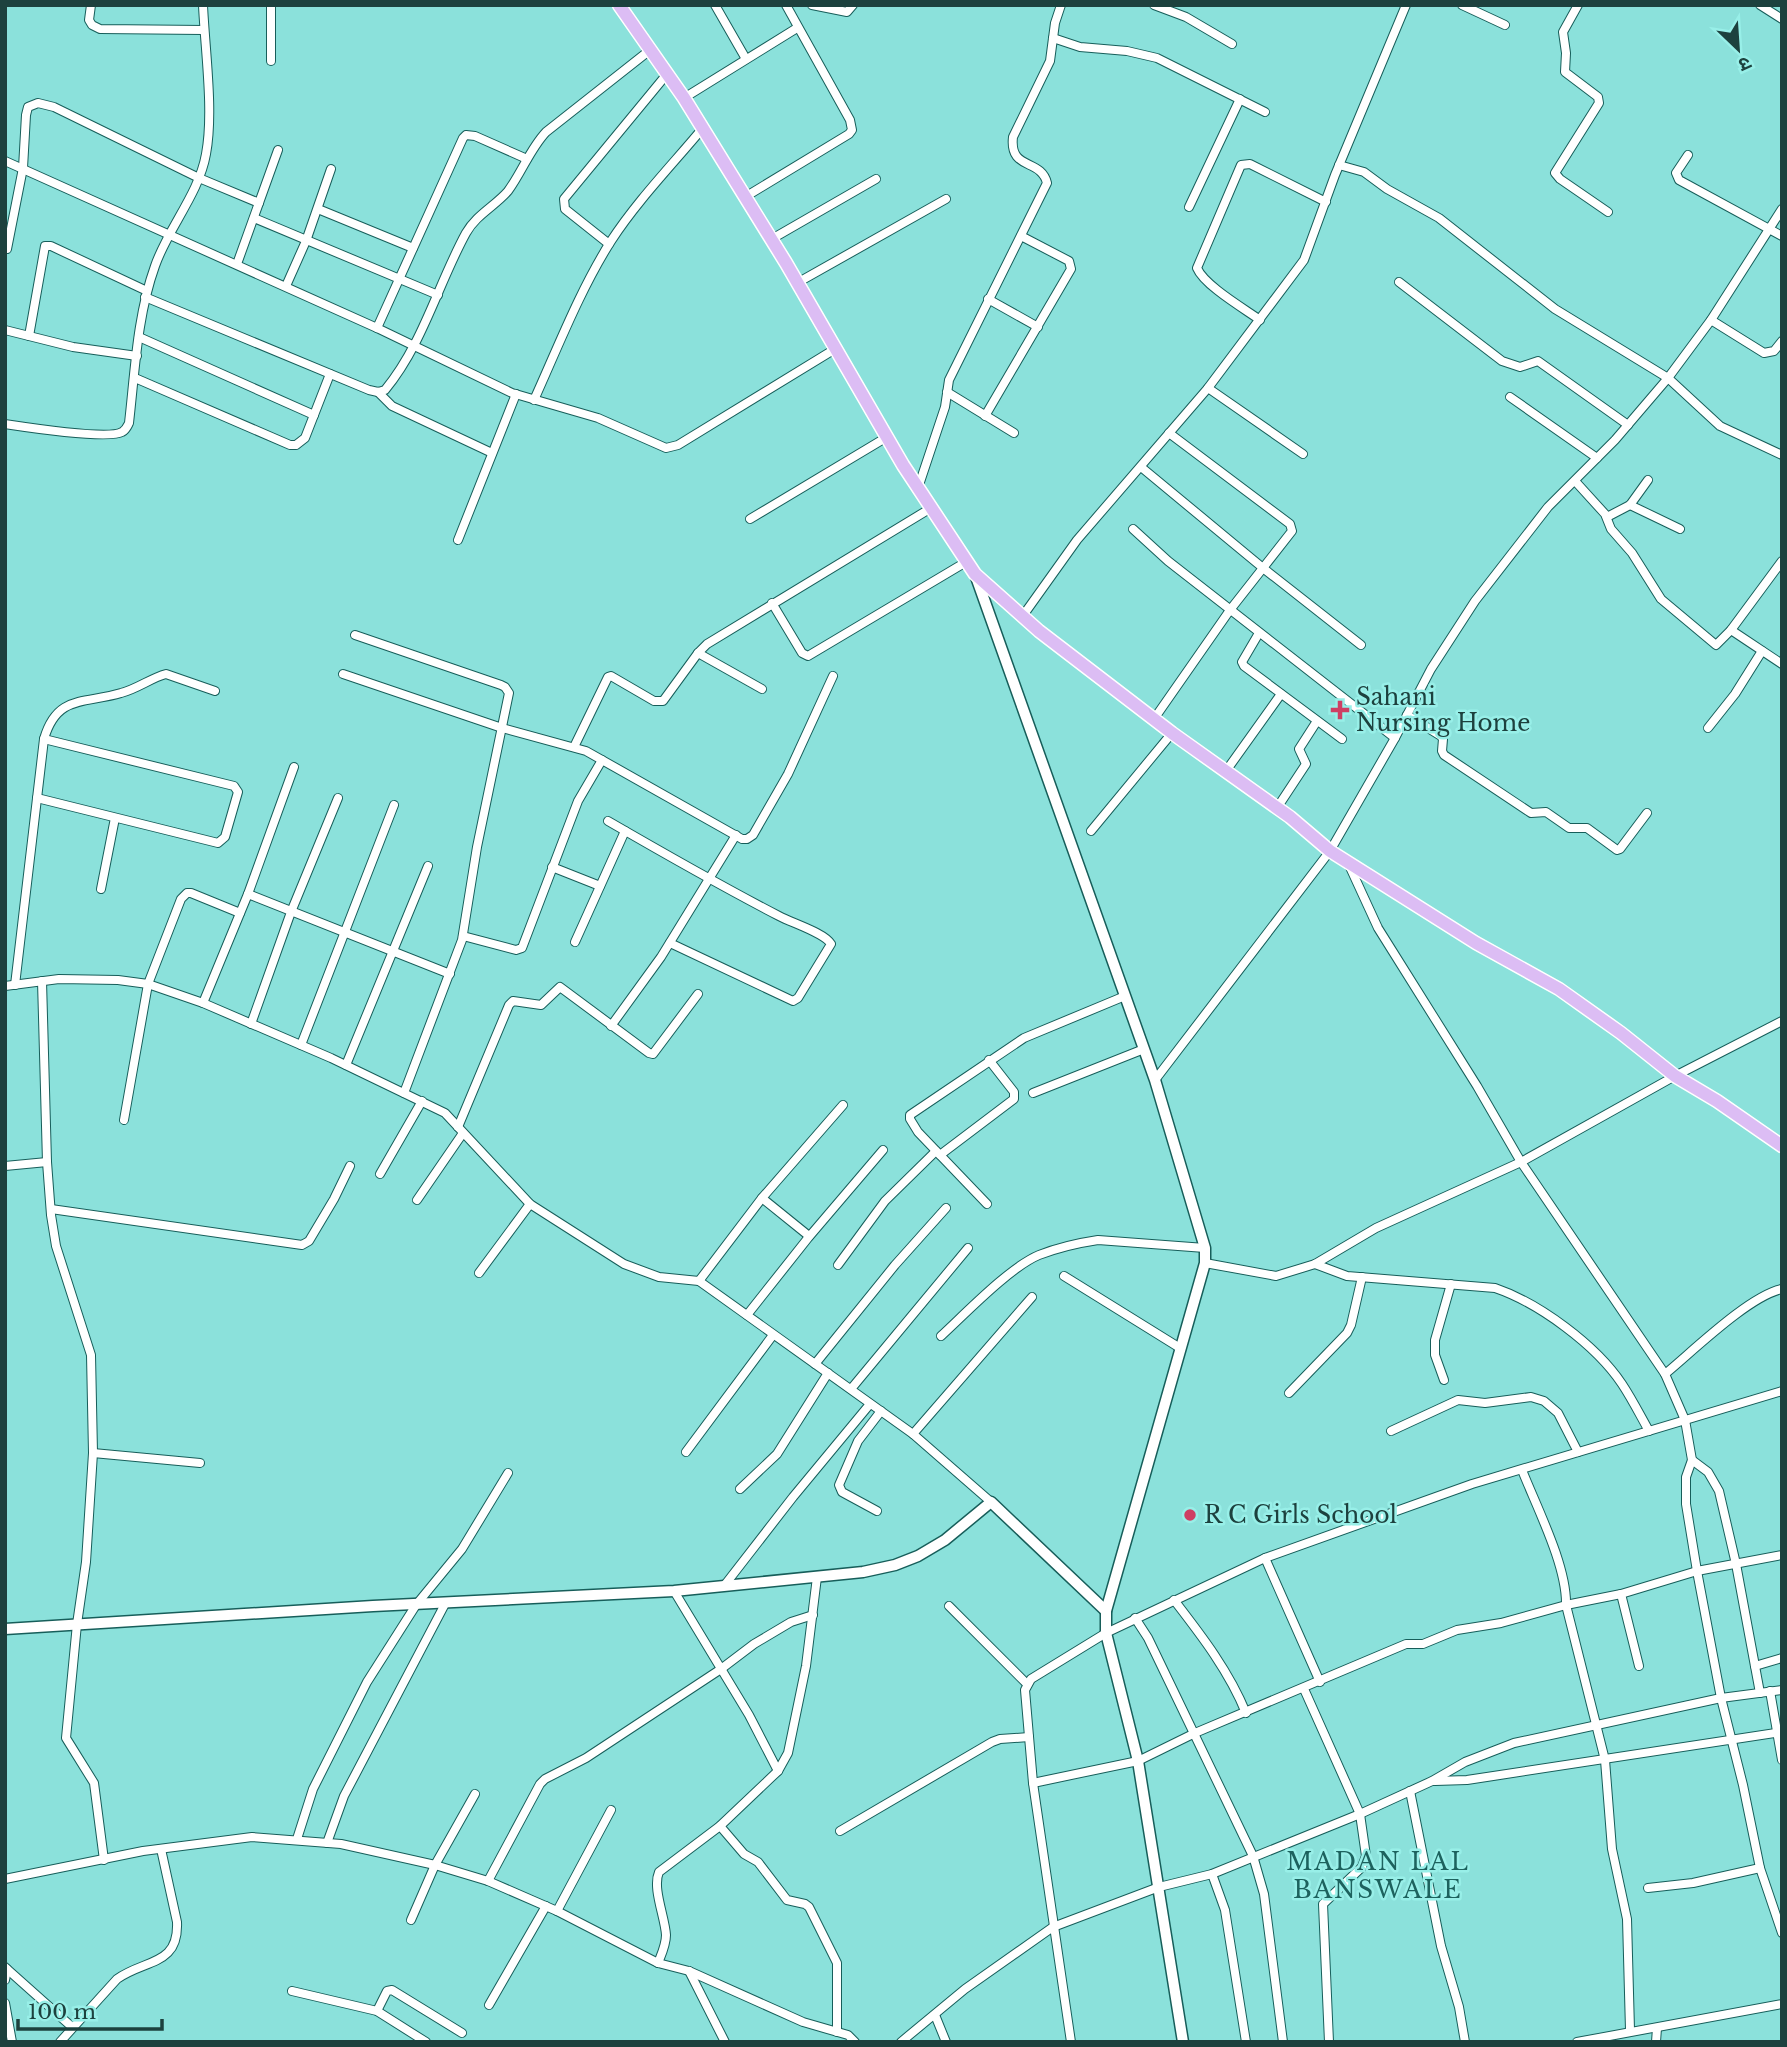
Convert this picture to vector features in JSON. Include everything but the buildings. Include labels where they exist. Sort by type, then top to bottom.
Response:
[{"type":"main road","points":[[623,7],[684,98],[930,508],[975,574],[1022,617],[1172,733],[1277,808],[1330,851],[1476,943],[1559,989],[1675,1076],[1781,1145]]},
{"type":"street","points":[[91,5],[89,20],[100,29],[204,30]]},
{"type":"street","points":[[5,424],[43,430],[119,433],[124,431],[129,423],[146,294],[169,234],[199,178],[206,156],[209,128],[203,5]]},
{"type":"street","points":[[271,5],[271,61]]},
{"type":"street","points":[[715,5],[746,59]]},
{"type":"street","points":[[745,197],[852,130],[850,120],[786,5]]},
{"type":"street","points":[[812,5],[847,12],[853,5]]},
{"type":"street","points":[[918,488],[946,403],[949,380],[1047,183],[1042,172],[1018,159],[1013,153],[1013,137],[1050,61],[1061,5]]},
{"type":"street","points":[[1154,5],[1186,18],[1232,44]]},
{"type":"street","points":[[1022,617],[1077,540],[1208,388],[1304,260],[1339,165],[1406,5]]},
{"type":"street","points":[[1462,5],[1505,25]]},
{"type":"street","points":[[1578,5],[1563,32],[1565,72],[1598,97],[1599,103],[1555,173],[1608,212]]},
{"type":"street","points":[[1760,5],[1782,19]]},
{"type":"street","points":[[684,98],[797,29]]},
{"type":"street","points":[[1053,38],[1080,47],[1127,51],[1157,58],[1265,111]]},
{"type":"street","points":[[378,393],[391,383],[427,322],[468,230],[475,221],[507,192],[546,132],[650,50]]},
{"type":"street","points":[[609,244],[565,209],[564,199],[667,74]]},
{"type":"street","points":[[1189,207],[1240,99]]},
{"type":"street","points":[[7,249],[23,168],[26,115],[29,107],[38,103],[54,107],[199,178],[259,203]]},
{"type":"street","points":[[534,400],[594,269],[609,244],[702,129]]},
{"type":"street","points":[[377,328],[463,138],[466,135],[475,135],[527,159]]},
{"type":"street","points":[[237,264],[278,150]]},
{"type":"street","points":[[1688,155],[1676,173],[1679,180],[1782,236]]},
{"type":"street","points":[[5,161],[286,286],[516,394],[598,418],[670,448],[835,349]]},
{"type":"street","points":[[1260,320],[1203,277],[1197,268],[1241,165],[1250,164],[1326,202]]},
{"type":"street","points":[[1339,165],[1364,172],[1387,189],[1439,218],[1555,309],[1668,378],[1720,426],[1782,455]]},
{"type":"street","points":[[286,286],[306,241],[331,169]]},
{"type":"street","points":[[770,240],[876,179]]},
{"type":"street","points":[[797,283],[946,199]]},
{"type":"street","points":[[318,209],[413,248]]},
{"type":"street","points":[[1156,1080],[1330,851],[1431,669],[1475,601],[1548,507],[1628,425],[1668,378],[1711,320],[1782,209]]},
{"type":"street","points":[[254,218],[438,295]]},
{"type":"street","points":[[985,415],[1072,266],[1069,261],[1021,236]]},
{"type":"street","points":[[29,336],[45,246],[51,246],[146,294],[378,393],[391,406],[492,453]]},
{"type":"street","points":[[1399,282],[1502,361],[1523,367],[1538,361],[1628,425]]},
{"type":"street","points":[[988,299],[1038,327]]},
{"type":"street","points":[[1711,320],[1763,354],[1774,351],[1782,341]]},
{"type":"street","points":[[5,330],[73,347],[137,356]]},
{"type":"street","points":[[139,337],[314,415]]},
{"type":"street","points":[[135,378],[290,445],[301,443],[305,438],[330,374]]},
{"type":"street","points":[[1208,388],[1303,454]]},
{"type":"street","points":[[947,392],[1014,433]]},
{"type":"street","points":[[458,540],[516,394]]},
{"type":"street","points":[[1510,397],[1597,458]]},
{"type":"street","points":[[1154,719],[1230,610],[1291,533],[1290,524],[1169,433]]},
{"type":"street","points":[[750,519],[887,437]]},
{"type":"street","points":[[1141,467],[1361,645]]},
{"type":"street","points":[[1607,517],[1630,505],[1648,480]]},
{"type":"street","points":[[1575,481],[1607,517],[1611,529],[1632,553],[1665,603],[1716,645],[1719,645],[1731,630],[1782,561]]},
{"type":"street","points":[[1630,505],[1680,529]]},
{"type":"street","points":[[574,747],[606,678],[611,676],[661,703],[698,653],[720,635],[930,508]]},
{"type":"street","points":[[1133,530],[1230,610],[1395,738]]},
{"type":"street","points":[[772,603],[802,653],[808,656],[966,562]]},
{"type":"street","points":[[975,574],[1156,1080],[1205,1248],[1205,1263],[1105,1611],[1106,1633],[1138,1761],[1183,2042]]},
{"type":"street","points":[[1731,630],[1782,664]]},
{"type":"street","points":[[1259,633],[1242,664],[1342,739]]},
{"type":"street","points":[[355,635],[505,687],[509,697],[477,847],[463,936],[404,1093]]},
{"type":"street","points":[[1708,728],[1735,694],[1762,651]]},
{"type":"street","points":[[698,653],[762,689]]},
{"type":"street","points":[[343,674],[502,728],[574,747],[747,839],[753,835],[788,774],[833,676]]},
{"type":"street","points":[[215,691],[171,675],[162,675],[119,694],[69,704],[51,720],[44,739],[10,986],[59,979],[118,980],[148,984],[203,1003],[301,1045],[445,1113],[530,1204],[624,1264],[659,1277],[699,1281],[913,1434],[991,1502],[1105,1611]]},
{"type":"street","points":[[1226,771],[1281,694]]},
{"type":"street","points":[[1407,715],[1444,739],[1444,755],[1531,813],[1546,812],[1569,828],[1587,828],[1617,850],[1647,814]]},
{"type":"street","points":[[1277,808],[1305,767],[1306,762],[1299,749],[1317,721]]},
{"type":"street","points":[[1091,831],[1172,733]]},
{"type":"street","points":[[37,798],[218,843],[225,837],[238,792],[234,786],[44,739]]},
{"type":"street","points":[[463,936],[516,950],[522,948],[578,802],[602,760]]},
{"type":"street","points":[[203,1003],[248,894],[294,767]]},
{"type":"street","points":[[251,1024],[338,797]]},
{"type":"street","points":[[301,1045],[394,805]]},
{"type":"street","points":[[101,890],[115,818]]},
{"type":"street","points":[[608,821],[708,880],[794,924],[828,938],[831,944],[799,998],[793,1001],[670,943]]},
{"type":"street","points":[[575,943],[625,831]]},
{"type":"street","points":[[611,1026],[670,943],[736,835]]},
{"type":"street","points":[[1348,862],[1378,928],[1521,1162],[1665,1374],[1685,1420],[1692,1460],[1686,1477],[1686,1504],[1721,1698],[1760,1868],[1782,1933]]},
{"type":"street","points":[[346,1065],[429,866]]},
{"type":"street","points":[[552,867],[600,886]]},
{"type":"street","points":[[124,1120],[148,984],[184,895],[191,893],[240,913]]},
{"type":"street","points":[[248,894],[450,974]]},
{"type":"street","points":[[42,981],[47,1162],[55,1246],[91,1355],[93,1453],[86,1562],[66,1738],[94,1783],[104,1860]]},
{"type":"street","points":[[417,1200],[461,1130],[509,1005],[513,1001],[541,1005],[560,987],[653,1054],[698,994]]},
{"type":"street","points":[[987,1204],[918,1132],[910,1115],[1024,1038],[1125,996]]},
{"type":"street","points":[[1205,1263],[1276,1276],[1315,1264],[1376,1228],[1521,1162],[1675,1076],[1782,1021]]},
{"type":"street","points":[[1033,1093],[1144,1049]]},
{"type":"street","points":[[838,1265],[885,1202],[938,1153],[1014,1099],[1014,1092],[989,1060]]},
{"type":"street","points":[[380,1174],[422,1101]]},
{"type":"street","points":[[699,1281],[762,1198],[843,1105]]},
{"type":"street","points":[[747,1315],[809,1236],[883,1150]]},
{"type":"street","points":[[5,1166],[47,1162]]},
{"type":"street","points":[[51,1209],[302,1245],[309,1241],[350,1166]]},
{"type":"street","points":[[762,1198],[809,1236]]},
{"type":"street","points":[[479,1273],[530,1204]]},
{"type":"street","points":[[815,1364],[895,1265],[946,1208]]},
{"type":"street","points":[[941,1336],[1016,1270],[1038,1256],[1082,1242],[1098,1240],[1205,1248]]},
{"type":"street","points":[[851,1390],[968,1248]]},
{"type":"street","points":[[1315,1264],[1340,1274],[1494,1288],[1514,1294],[1558,1322],[1596,1355],[1621,1383],[1649,1431]]},
{"type":"street","points":[[1064,1276],[1180,1348]]},
{"type":"street","points":[[1289,1392],[1348,1333],[1362,1277]]},
{"type":"street","points":[[1444,1380],[1435,1354],[1435,1340],[1451,1284]]},
{"type":"street","points":[[1665,1374],[1752,1302],[1772,1291],[1782,1289]]},
{"type":"street","points":[[913,1434],[1032,1297]]},
{"type":"street","points":[[686,1452],[774,1335]]},
{"type":"street","points":[[740,1489],[777,1454],[828,1373]]},
{"type":"street","points":[[1071,2042],[1033,1783],[1025,1690],[1031,1679],[1135,1618],[1265,1558],[1472,1484],[1782,1391]]},
{"type":"street","points":[[1391,1431],[1458,1400],[1485,1403],[1531,1397],[1544,1401],[1558,1413],[1578,1452]]},
{"type":"street","points":[[724,1586],[870,1404]]},
{"type":"street","points":[[877,1511],[842,1492],[839,1485],[858,1441],[881,1412]]},
{"type":"street","points":[[93,1453],[200,1463]]},
{"type":"street","points":[[1692,1460],[1708,1472],[1719,1491],[1736,1564],[1760,1693]]},
{"type":"street","points":[[1522,1470],[1562,1572],[1566,1605],[1605,1760],[1612,1849],[1627,1919],[1630,2030]]},
{"type":"street","points":[[297,1839],[313,1789],[367,1682],[416,1605],[462,1549],[508,1473]]},
{"type":"street","points":[[5,1629],[674,1591],[863,1572],[895,1565],[918,1556],[945,1540],[991,1502]]},
{"type":"street","points":[[1033,1783],[1138,1761],[1195,1733],[1406,1644],[1423,1644],[1457,1630],[1502,1623],[1566,1605],[1621,1594],[1697,1571],[1782,1555]]},
{"type":"street","points":[[1265,1558],[1320,1682]]},
{"type":"street","points":[[658,1963],[665,1948],[666,1933],[657,1877],[659,1872],[720,1826],[778,1771],[790,1748],[806,1665],[817,1577]]},
{"type":"street","points":[[674,1591],[749,1716],[778,1771]]},
{"type":"street","points":[[1621,1594],[1639,1666]]},
{"type":"street","points":[[1174,1600],[1233,1683],[1246,1713]]},
{"type":"street","points":[[327,1843],[344,1796],[445,1604]]},
{"type":"street","points":[[949,1606],[1027,1684]]},
{"type":"street","points":[[488,1881],[545,1779],[586,1758],[721,1669],[754,1643],[791,1622],[813,1615]]},
{"type":"street","points":[[1135,1618],[1148,1638],[1253,1856],[1264,1894],[1283,2042]]},
{"type":"street","points":[[1755,1666],[1782,1658]]},
{"type":"street","points":[[1304,1689],[1360,1814],[1365,1863],[1323,1904],[1329,2042]]},
{"type":"street","points":[[901,2042],[965,1989],[1053,1927],[1159,1887],[1212,1874],[1360,1814],[1432,1782],[1465,1762],[1514,1743],[1721,1698],[1782,1690]]},
{"type":"street","points":[[1770,1691],[1782,1760]]},
{"type":"street","points":[[1432,1782],[1467,1780],[1779,1732]]},
{"type":"street","points":[[840,1831],[992,1742],[1029,1737]]},
{"type":"street","points":[[1410,1791],[1441,1946],[1459,2007],[1465,2042]]},
{"type":"street","points":[[411,1920],[435,1865],[475,1794]]},
{"type":"street","points":[[556,1911],[611,1810]]},
{"type":"street","points":[[720,1826],[744,1854],[758,1862],[787,1900],[809,1907],[837,1963],[837,2032]]},
{"type":"street","points":[[5,1880],[160,1849],[251,1837],[327,1843],[435,1865],[488,1881],[546,1906],[658,1963],[689,1971],[803,2022],[848,2035],[855,2042]]},
{"type":"street","points":[[61,2042],[117,1979],[162,1958],[171,1950],[177,1933],[177,1922],[160,1849]]},
{"type":"street","points":[[1648,1888],[1693,1883],[1760,1868]]},
{"type":"street","points":[[1212,1874],[1225,1910],[1246,2042]]},
{"type":"street","points":[[489,2005],[546,1906]]},
{"type":"street","points":[[6,1968],[72,2028]]},
{"type":"street","points":[[5,1980],[6,1968]]},
{"type":"street","points":[[689,1971],[725,2042]]},
{"type":"street","points":[[377,2011],[387,1991],[392,1990],[461,2033]]},
{"type":"street","points":[[292,1991],[377,2011],[426,2042]]},
{"type":"street","points":[[5,2003],[12,2042]]},
{"type":"street","points":[[1577,2042],[1630,2030],[1657,2028],[1782,2004]]},
{"type":"street","points":[[935,2015],[946,2042]]},
{"type":"street","points":[[1656,2042],[1657,2028]]},
{"type":"place","name":"Sahani Nursing Home","points":[[1340,710]]},
{"type":"place","name":"R C Girls School","points":[[1190,1515]]},
{"type":"district","name":"MADAN LAL BANSWALE","points":[[1378,1876]]}]
